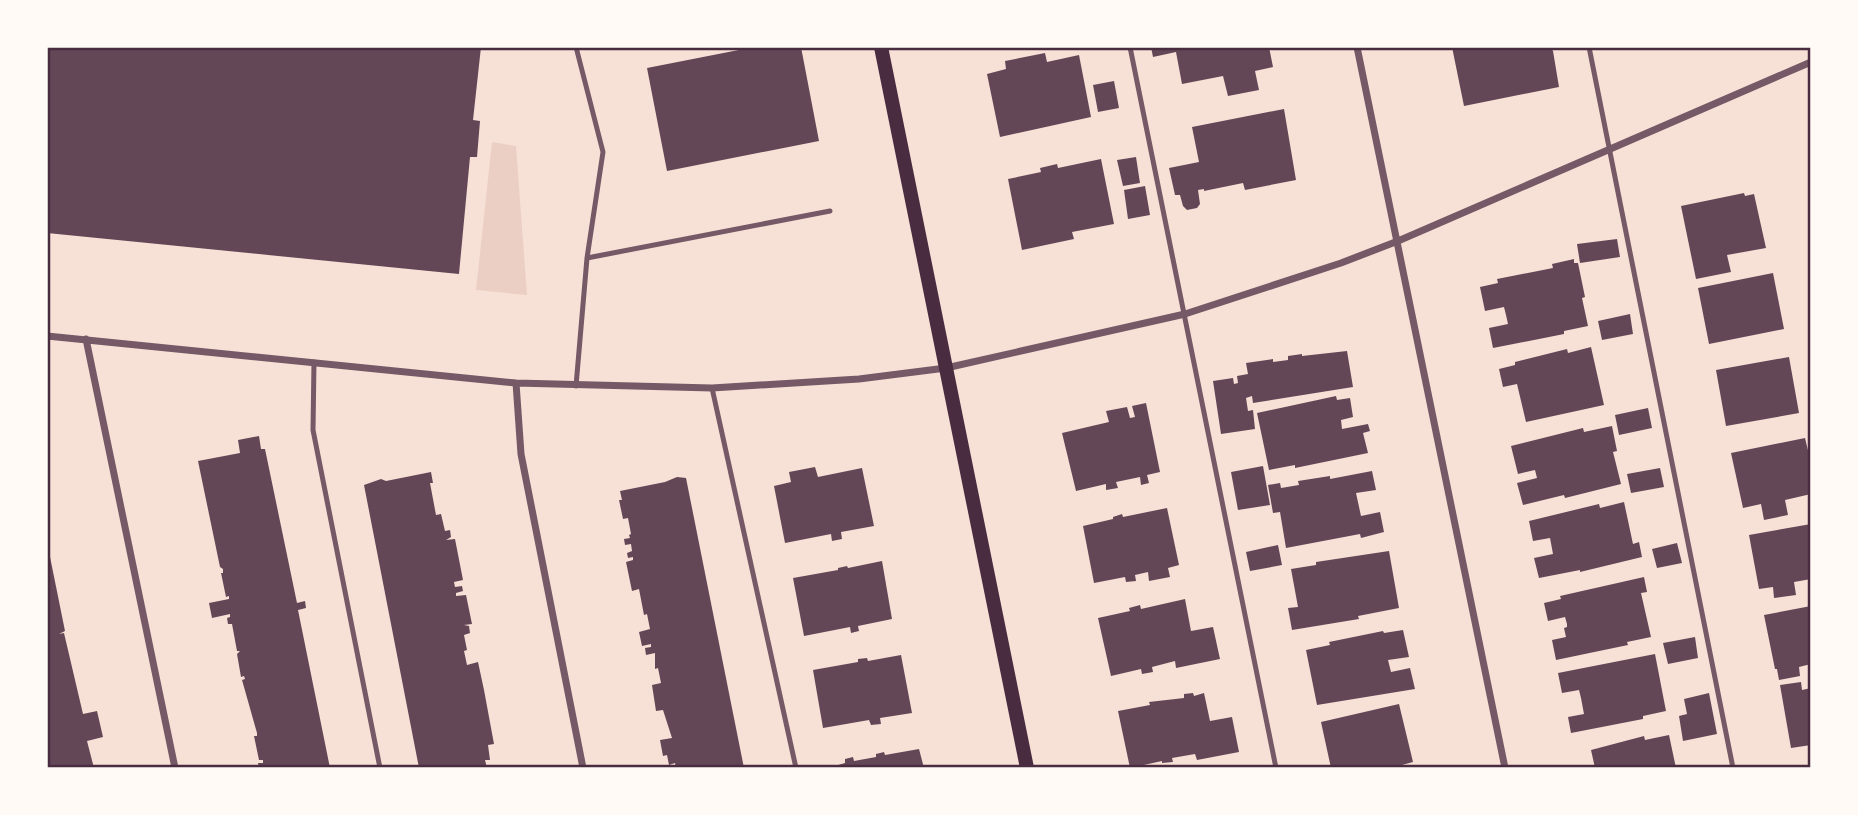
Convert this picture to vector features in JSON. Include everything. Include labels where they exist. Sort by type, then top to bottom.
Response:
[{"type":"main road","points":[[881,47],[1027,768]]},
{"type":"street","points":[[1357,47],[1505,768]]},
{"type":"street","points":[[47,336],[516,383],[576,386],[712,388],[809,383],[946,368],[1185,314],[1341,264],[1811,62]]},
{"type":"street","points":[[86,339],[175,768]]},
{"type":"street","points":[[516,383],[522,454],[583,768]]},
{"type":"lane","points":[[576,47],[603,152],[587,258],[576,386]]},
{"type":"lane","points":[[1130,47],[1276,768]]},
{"type":"lane","points":[[1589,47],[1733,768]]},
{"type":"lane","points":[[587,258],[830,211]]},
{"type":"lane","points":[[314,362],[313,430],[380,768]]},
{"type":"lane","points":[[712,388],[796,768]]},
{"type":"shaded area","points":[[492,142],[516,146],[527,295],[476,290]]},
{"type":"building","points":[[47,47],[481,47],[473,120],[480,121],[477,157],[470,157],[459,274],[47,233]]},
{"type":"building","points":[[754,47],[801,47],[819,141],[667,171],[647,68]]},
{"type":"building","points":[[1151,47],[1269,47],[1273,67],[1255,71],[1259,90],[1228,96],[1223,76],[1182,84],[1176,52],[1153,57]]},
{"type":"building","points":[[1452,47],[1550,47],[1559,87],[1464,106]]},
{"type":"building","points":[[1045,53],[1047,62],[1079,55],[1091,117],[1000,137],[987,74],[1006,69],[1005,61]]},
{"type":"building","points":[[1114,81],[1119,108],[1098,112],[1093,85]]},
{"type":"building","points":[[1284,109],[1296,180],[1245,190],[1243,183],[1198,190],[1200,204],[1197,208],[1187,210],[1183,206],[1180,195],[1175,195],[1169,168],[1199,162],[1192,127]]},
{"type":"building","points":[[1136,157],[1140,183],[1123,186],[1117,160]]},
{"type":"building","points":[[1101,159],[1114,224],[1072,232],[1074,239],[1022,250],[1008,179],[1041,172],[1040,168],[1057,164],[1058,168]]},
{"type":"building","points":[[1145,186],[1150,215],[1128,219],[1124,190]]},
{"type":"building","points":[[1744,193],[1745,196],[1754,194],[1766,248],[1727,255],[1731,272],[1696,279],[1681,206]]},
{"type":"building","points":[[1617,239],[1620,257],[1580,263],[1577,244]]},
{"type":"building","points":[[1574,259],[1574,263],[1578,263],[1588,326],[1564,331],[1564,334],[1493,348],[1489,328],[1508,324],[1504,307],[1485,311],[1480,287],[1498,283],[1497,279],[1553,268],[1552,264]]},
{"type":"building","points":[[1773,273],[1784,329],[1709,344],[1698,288]]},
{"type":"building","points":[[1630,314],[1633,334],[1602,340],[1598,321]]},
{"type":"building","points":[[1591,347],[1604,405],[1526,422],[1517,384],[1503,387],[1499,369],[1515,365],[1515,362],[1567,349],[1568,353]]},
{"type":"building","points":[[1347,351],[1353,387],[1253,403],[1252,396],[1246,398],[1248,411],[1253,410],[1255,429],[1221,434],[1213,381],[1233,378],[1234,384],[1238,383],[1237,376],[1248,374],[1246,363],[1288,360],[1288,356],[1302,354]]},
{"type":"building","points":[[1789,357],[1799,413],[1726,426],[1716,370]]},
{"type":"building","points":[[1336,396],[1337,400],[1350,398],[1353,417],[1341,420],[1342,429],[1368,424],[1370,431],[1363,433],[1368,453],[1295,468],[1295,465],[1269,470],[1257,413]]},
{"type":"building","points":[[1146,403],[1160,472],[1147,475],[1149,483],[1141,485],[1140,477],[1116,482],[1118,488],[1106,490],[1106,484],[1076,491],[1062,433],[1109,422],[1106,411],[1127,407],[1130,418],[1135,417],[1132,406]]},
{"type":"building","points":[[1648,408],[1652,428],[1619,435],[1615,415]]},
{"type":"building","points":[[1612,426],[1617,451],[1613,452],[1621,484],[1523,505],[1517,483],[1537,478],[1535,470],[1518,474],[1511,446],[1583,428],[1584,432]]},
{"type":"building","points":[[259,436],[261,449],[265,449],[297,603],[305,601],[306,608],[298,610],[330,768],[259,768],[258,763],[263,763],[263,760],[259,760],[254,736],[257,736],[257,733],[242,680],[245,679],[244,676],[241,677],[237,654],[240,651],[237,651],[232,624],[228,624],[227,618],[230,614],[212,618],[209,603],[229,599],[229,596],[226,597],[221,573],[223,569],[220,567],[198,461],[240,453],[238,440]]},
{"type":"building","points":[[1805,438],[1811,463],[1811,494],[1785,500],[1788,515],[1764,520],[1761,504],[1743,508],[1731,453]]},
{"type":"building","points":[[1263,466],[1270,505],[1238,510],[1231,472]]},
{"type":"building","points":[[815,467],[818,477],[862,468],[874,526],[841,532],[842,539],[832,541],[831,534],[785,543],[774,486],[791,482],[789,472]]},
{"type":"building","points":[[1660,468],[1664,487],[1631,493],[1627,474]]},
{"type":"building","points":[[1372,471],[1376,490],[1356,493],[1361,516],[1380,512],[1384,532],[1361,538],[1360,534],[1286,548],[1280,512],[1273,513],[1268,485],[1280,483],[1281,488],[1299,485],[1298,481],[1330,476],[1330,479]]},
{"type":"building","points":[[431,472],[433,483],[430,483],[436,515],[441,514],[445,531],[450,530],[451,537],[446,540],[455,539],[463,580],[454,582],[455,587],[462,586],[463,591],[456,593],[456,596],[466,595],[472,624],[464,625],[469,626],[470,633],[464,635],[467,650],[464,651],[467,665],[478,662],[484,690],[494,744],[488,745],[490,760],[485,760],[487,768],[419,768],[364,485],[381,479],[386,481]]},
{"type":"building","points":[[677,477],[686,478],[744,768],[676,768],[675,763],[669,765],[667,755],[663,756],[660,740],[672,738],[663,710],[656,711],[652,685],[661,683],[658,668],[655,669],[655,653],[646,655],[645,648],[651,647],[651,644],[642,646],[639,632],[650,629],[639,589],[632,591],[626,562],[633,560],[633,557],[628,558],[627,553],[632,551],[631,544],[625,545],[624,539],[630,538],[631,534],[628,518],[623,519],[619,500],[622,500],[620,491]]},
{"type":"building","points":[[1624,502],[1633,544],[1639,542],[1642,557],[1580,572],[1539,578],[1534,558],[1553,554],[1550,538],[1533,541],[1529,521],[1599,504],[1600,508]]},
{"type":"building","points":[[1167,508],[1179,565],[1168,568],[1170,577],[1149,581],[1148,572],[1135,575],[1136,581],[1126,582],[1125,577],[1094,583],[1083,526],[1113,519],[1122,514],[1123,517]]},
{"type":"building","points":[[1811,524],[1811,579],[1794,582],[1796,595],[1774,598],[1773,587],[1759,589],[1749,535]]},
{"type":"building","points":[[47,542],[65,631],[59,634],[64,633],[83,714],[97,711],[103,737],[87,741],[94,768],[47,768]]},
{"type":"building","points":[[1677,543],[1682,563],[1657,568],[1652,549]]},
{"type":"building","points":[[1278,545],[1282,565],[1250,571],[1246,552]]},
{"type":"building","points":[[1389,551],[1399,608],[1358,616],[1359,619],[1292,630],[1288,608],[1298,607],[1291,569],[1316,565],[1316,562]]},
{"type":"building","points":[[882,561],[892,619],[858,626],[859,631],[851,633],[850,627],[804,636],[793,578]]},
{"type":"building","points":[[1644,577],[1647,592],[1641,593],[1651,637],[1627,642],[1628,645],[1556,660],[1552,640],[1566,637],[1564,628],[1567,624],[1565,617],[1548,621],[1544,603],[1561,599],[1560,596]]},
{"type":"building","points":[[1185,599],[1191,631],[1213,627],[1220,659],[1176,668],[1175,661],[1152,667],[1153,672],[1142,674],[1141,669],[1111,676],[1098,618],[1130,611],[1129,608],[1140,605],[1141,609]]},
{"type":"building","points":[[1811,606],[1811,664],[1799,667],[1800,676],[1779,680],[1764,615]]},
{"type":"building","points":[[1403,630],[1409,657],[1388,660],[1391,672],[1410,668],[1415,689],[1317,705],[1306,650],[1330,645],[1329,642],[1383,631]]},
{"type":"building","points":[[1695,637],[1698,658],[1668,664],[1663,643]]},
{"type":"building","points":[[1655,654],[1666,711],[1643,716],[1643,719],[1571,733],[1568,717],[1584,714],[1581,698],[1579,690],[1562,693],[1558,673]]},
{"type":"building","points":[[901,655],[912,713],[880,718],[881,724],[871,725],[869,720],[823,728],[813,670],[858,662],[858,659],[867,658],[868,661]]},
{"type":"building","points":[[1801,682],[1802,690],[1811,688],[1811,745],[1791,748],[1780,685]]},
{"type":"building","points":[[1193,693],[1194,696],[1204,693],[1210,721],[1232,717],[1239,752],[1197,760],[1195,754],[1172,758],[1173,762],[1162,761],[1130,768],[1118,711],[1150,705],[1149,702],[1184,698],[1184,694]]},
{"type":"building","points":[[1709,693],[1717,734],[1683,741],[1679,716],[1687,714],[1684,699]]},
{"type":"building","points":[[1399,704],[1413,762],[1391,768],[1331,768],[1321,722]]},
{"type":"building","points":[[1669,735],[1676,768],[1595,768],[1591,750],[1644,736],[1645,740]]},
{"type":"building","points":[[919,749],[924,768],[828,768],[845,763],[845,759],[853,757],[854,761],[876,757],[876,754],[884,752],[885,755]]}]
